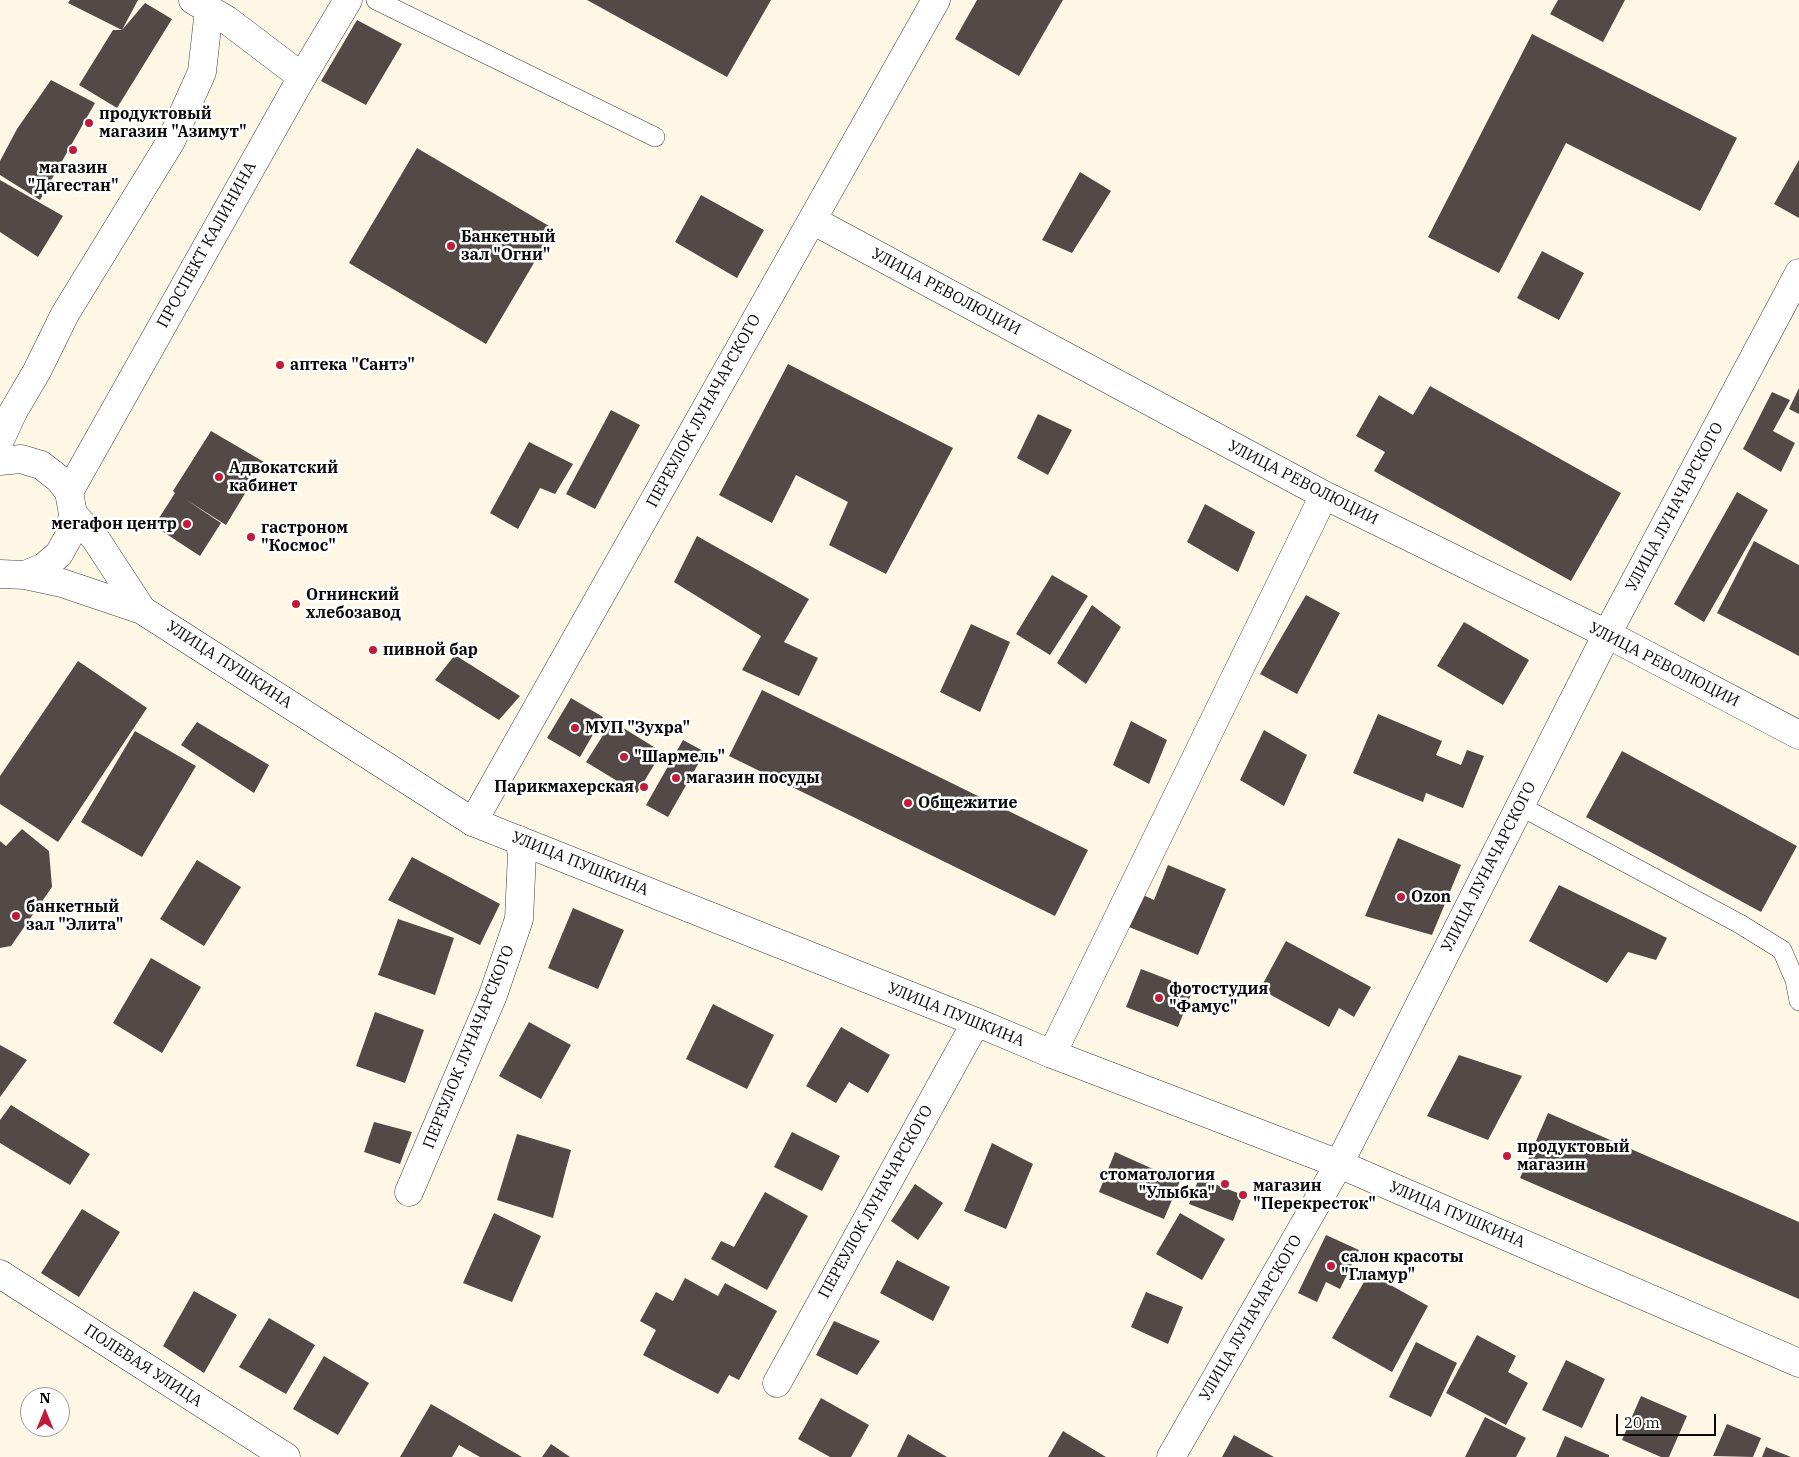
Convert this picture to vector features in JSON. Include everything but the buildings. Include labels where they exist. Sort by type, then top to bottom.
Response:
[{"type":"street","name":"ПРОСПЕКТ КАЛИНИНА","points":[[10,575],[44,568],[59,554],[69,536],[71,503],[302,77],[348,0]]},
{"type":"street","name":"ПЕРЕУЛОК ЛУНАЧАРСКОГО","points":[[473,822],[936,0]]},
{"type":"street","points":[[201,5],[227,20],[302,77]]},
{"type":"street","points":[[0,440],[66,314],[171,141],[202,72],[201,5]]},
{"type":"street","name":"УЛИЦА РЕВОЛЮЦИИ","points":[[812,220],[1324,495],[1607,634],[1799,735]]},
{"type":"street","name":"УЛИЦА ЛУНАЧАРСКОГО","points":[[1171,1457],[1339,1164],[1607,634],[1799,273]]},
{"type":"street","points":[[0,461],[21,459],[41,465],[59,479],[71,503],[142,610]]},
{"type":"street","points":[[1052,1054],[1324,495]]},
{"type":"street","points":[[10,575],[62,583],[142,610]]},
{"type":"street","name":"УЛИЦА ПУШКИНА","points":[[142,610],[473,822],[1052,1054],[1339,1164],[1799,1363]]},
{"type":"street","name":"ПЕРЕУЛОК ЛУНАЧАРСКОГО","points":[[409,1192],[493,996],[519,919],[522,854],[519,840]]},
{"type":"street","name":"ПЕРЕУЛОК ЛУНАЧАРСКОГО","points":[[776,1383],[976,1022]]},
{"type":"street","name":"ПОЛЕВАЯ УЛИЦА","points":[[0,1274],[286,1457]]},
{"type":"lane","points":[[376,0],[656,137]]},
{"type":"lane","points":[[1520,806],[1740,924],[1782,950],[1795,980],[1799,1001]]},
{"type":"place","name":"продуктовый магазин \"Азимут\"","points":[[89,123]]},
{"type":"place","name":"магазин \"Дагестан\"","points":[[73,150]]},
{"type":"place","name":"Банкетный зал \"Огни\"","points":[[451,246]]},
{"type":"place","name":"аптека \"Сантэ\"","points":[[280,365]]},
{"type":"place","name":"Адвокатский кабинет","points":[[219,477]]},
{"type":"place","name":"мегафон центр","points":[[187,524]]},
{"type":"place","name":"гастроном \"Космос\"","points":[[251,537]]},
{"type":"place","name":"Огнинский хлебозавод","points":[[296,604]]},
{"type":"place","name":"пивной бар","points":[[373,650]]},
{"type":"place","name":"МУП \"Зухра\"","points":[[575,728]]},
{"type":"place","name":"\"Шармель\"","points":[[624,757]]},
{"type":"place","name":"магазин посуды","points":[[676,778]]},
{"type":"place","name":"Парикмахерская","points":[[644,787]]},
{"type":"place","name":"Общежитие","points":[[908,803]]},
{"type":"place","name":"Ozon","points":[[1401,897]]},
{"type":"place","name":"банкетный зал \"Элита\"","points":[[16,916]]},
{"type":"place","name":"фотостудия \"Фамус\"","points":[[1159,998]]},
{"type":"place","name":"продуктовый магазин","points":[[1507,1156]]},
{"type":"place","name":"стоматология \"Улыбка\"","points":[[1225,1184]]},
{"type":"place","name":"магазин \"Перекресток\"","points":[[1243,1195]]},
{"type":"place","name":"салон красоты \"Гламур\"","points":[[1331,1266]]}]
